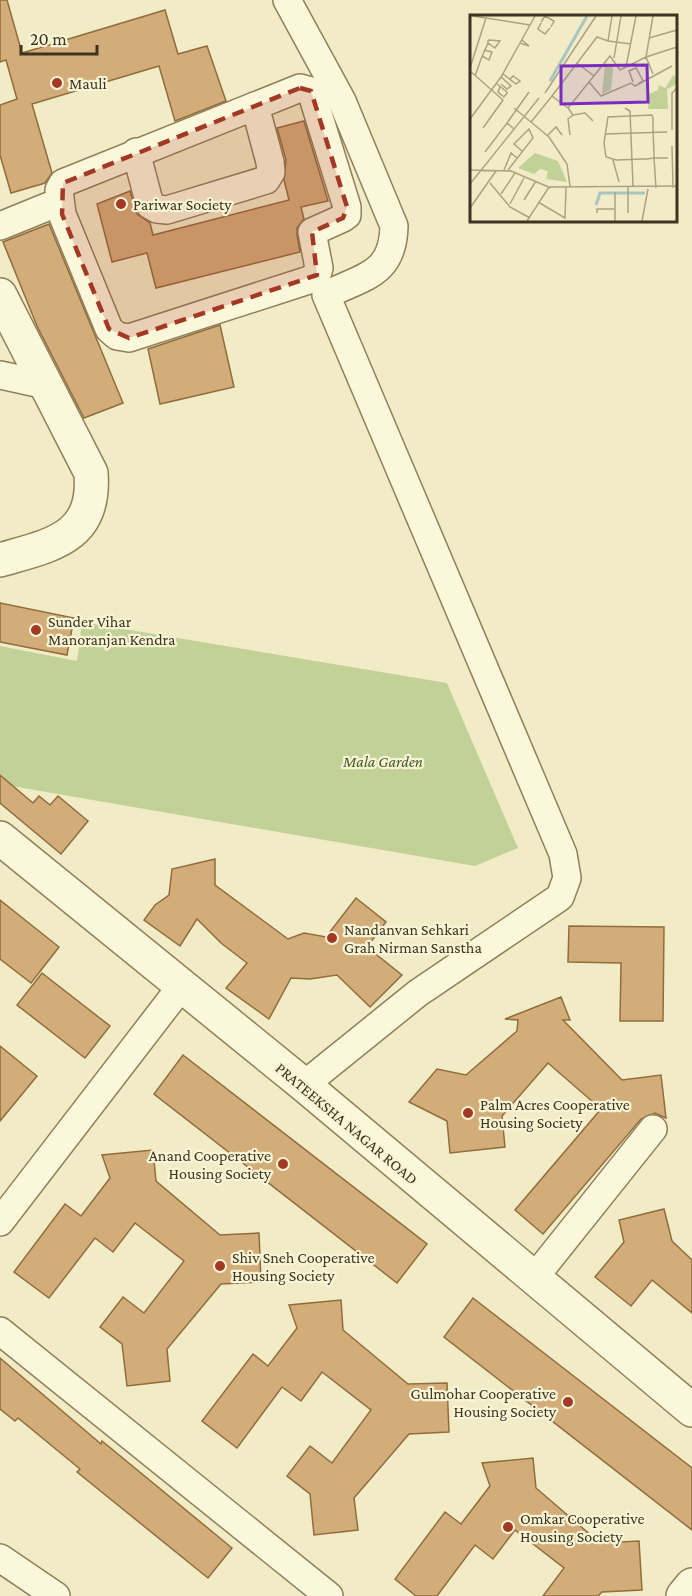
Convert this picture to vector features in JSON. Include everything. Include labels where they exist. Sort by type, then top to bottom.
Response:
[{"type":"street","points":[[287,0],[342,101],[394,226],[394,245],[384,266],[326,295],[558,843],[567,878],[560,897],[418,993],[304,1085]]},
{"type":"street","points":[[300,88],[311,91],[344,197],[347,215],[312,232],[319,268],[317,275],[309,280],[129,338],[117,336],[109,328],[59,202],[59,190],[63,183],[135,152],[255,106],[300,88]]},
{"type":"street","points":[[135,152],[150,205],[157,209],[167,210],[266,180],[271,172],[270,162],[255,106]]},
{"type":"street","points":[[0,226],[59,202]]},
{"type":"street","points":[[0,295],[91,473],[93,496],[82,522],[59,542],[0,560]]},
{"type":"street","points":[[0,375],[46,385]]},
{"type":"street","name":"PRATEEKSHA NAGAR ROAD","points":[[0,838],[180,988],[304,1085],[692,1410]]},
{"type":"street","points":[[0,1222],[180,988]]},
{"type":"street","points":[[534,1278],[653,1129]]},
{"type":"street","points":[[0,1331],[329,1596]]},
{"type":"street","points":[[0,1558],[56,1596]]},
{"type":"street","points":[[683,1596],[692,1585]]},
{"type":"highlighted area","points":[[300,88],[311,91],[347,207],[343,218],[312,232],[317,275],[129,338],[109,329],[62,214],[63,183]]},
{"type":"green space","name":"Mala Garden","points":[[82,622],[447,683],[518,848],[475,866],[0,784],[0,646],[77,661]]},
{"type":"building","name":"Mauli","points":[[0,0],[7,0],[22,53],[165,10],[178,54],[207,46],[226,101],[175,121],[159,66],[32,104],[52,173],[45,183],[11,193],[0,155],[0,105],[17,99],[6,60],[0,62]]},
{"type":"building","name":"Pariwar Society","points":[[304,121],[328,201],[301,207],[304,219],[297,228],[300,252],[156,288],[147,253],[112,262],[97,204],[130,191],[137,214],[150,223],[153,235],[289,200],[284,180],[286,160],[277,128]]},
{"type":"building","points":[[49,224],[123,403],[84,418],[37,326],[3,242]]},
{"type":"building","points":[[220,325],[234,387],[160,404],[148,349]]},
{"type":"building","name":"Sunder Vihar Manoranjan Kendra","points":[[0,603],[74,618],[67,655],[0,642]]},
{"type":"building","points":[[0,775],[33,803],[39,796],[50,805],[58,796],[88,821],[61,854],[0,803]]},
{"type":"building","name":"Nandanvan Sehkari Grah Nirman Sanstha","points":[[215,859],[215,885],[288,939],[304,933],[326,937],[356,898],[386,922],[367,947],[402,975],[370,1007],[337,975],[310,979],[291,978],[269,1019],[226,988],[247,963],[221,943],[197,919],[180,946],[144,920],[155,905],[169,895],[172,869]]},
{"type":"building","points":[[0,900],[59,947],[31,983],[0,959]]},
{"type":"building","points":[[569,926],[664,927],[663,1021],[620,1021],[621,963],[568,962]]},
{"type":"building","points":[[42,973],[110,1026],[85,1058],[17,1005]]},
{"type":"building","name":"Palm Acres Cooperative Housing Society","points":[[561,997],[570,1020],[563,1020],[622,1080],[661,1075],[666,1118],[655,1113],[641,1119],[543,1234],[515,1210],[601,1109],[548,1063],[502,1116],[505,1147],[450,1153],[447,1121],[409,1102],[437,1069],[466,1075],[517,1031],[518,1020],[505,1019]]},
{"type":"building","points":[[0,1046],[37,1076],[0,1121]]},
{"type":"building","name":"Anand Cooperative Housing Society","points":[[183,1055],[427,1244],[397,1283],[154,1094]]},
{"type":"building","name":"Shiv Sneh Cooperative Housing Society","points":[[153,1150],[156,1181],[220,1235],[259,1233],[261,1282],[221,1284],[167,1349],[170,1381],[127,1386],[122,1344],[100,1327],[123,1297],[144,1313],[184,1261],[135,1223],[113,1252],[95,1238],[49,1298],[14,1272],[65,1204],[81,1216],[110,1178],[102,1155]]},
{"type":"building","points":[[664,1209],[672,1241],[692,1260],[692,1313],[652,1280],[631,1306],[595,1277],[624,1242],[619,1220]]},
{"type":"building","name":"Gulmohar Cooperative Housing Society","points":[[473,1298],[692,1468],[692,1530],[444,1337]]},
{"type":"building","points":[[341,1300],[343,1330],[408,1384],[447,1383],[449,1432],[409,1434],[354,1498],[358,1530],[314,1535],[310,1494],[287,1476],[310,1446],[332,1463],[371,1410],[322,1372],[301,1401],[282,1387],[237,1448],[202,1421],[253,1354],[268,1366],[297,1328],[289,1305]]},
{"type":"building","points":[[0,1358],[101,1444],[102,1441],[232,1548],[208,1578],[77,1472],[80,1469],[18,1418],[15,1421],[0,1409]]},
{"type":"building","name":"Omkar Cooperative Housing Society","points":[[533,1458],[536,1488],[600,1543],[639,1541],[642,1590],[602,1592],[598,1596],[543,1596],[564,1568],[515,1530],[493,1559],[475,1545],[437,1596],[416,1596],[395,1579],[445,1512],[461,1524],[490,1486],[482,1463]]},
{"type":"place","name":"Mauli","points":[[57,83]]},
{"type":"place","name":"Pariwar Society","points":[[121,204]]},
{"type":"place","name":"Sunder Vihar Manoranjan Kendra","points":[[36,630]]},
{"type":"place","name":"Nandanvan Sehkari Grah Nirman Sanstha","points":[[332,938]]},
{"type":"place","name":"Palm Acres Cooperative Housing Society","points":[[468,1113]]},
{"type":"place","name":"Anand Cooperative Housing Society","points":[[283,1164]]},
{"type":"place","name":"Shiv Sneh Cooperative Housing Society","points":[[220,1266]]},
{"type":"place","name":"Gulmohar Cooperative Housing Society","points":[[568,1402]]},
{"type":"place","name":"Omkar Cooperative Housing Society","points":[[508,1527]]}]
